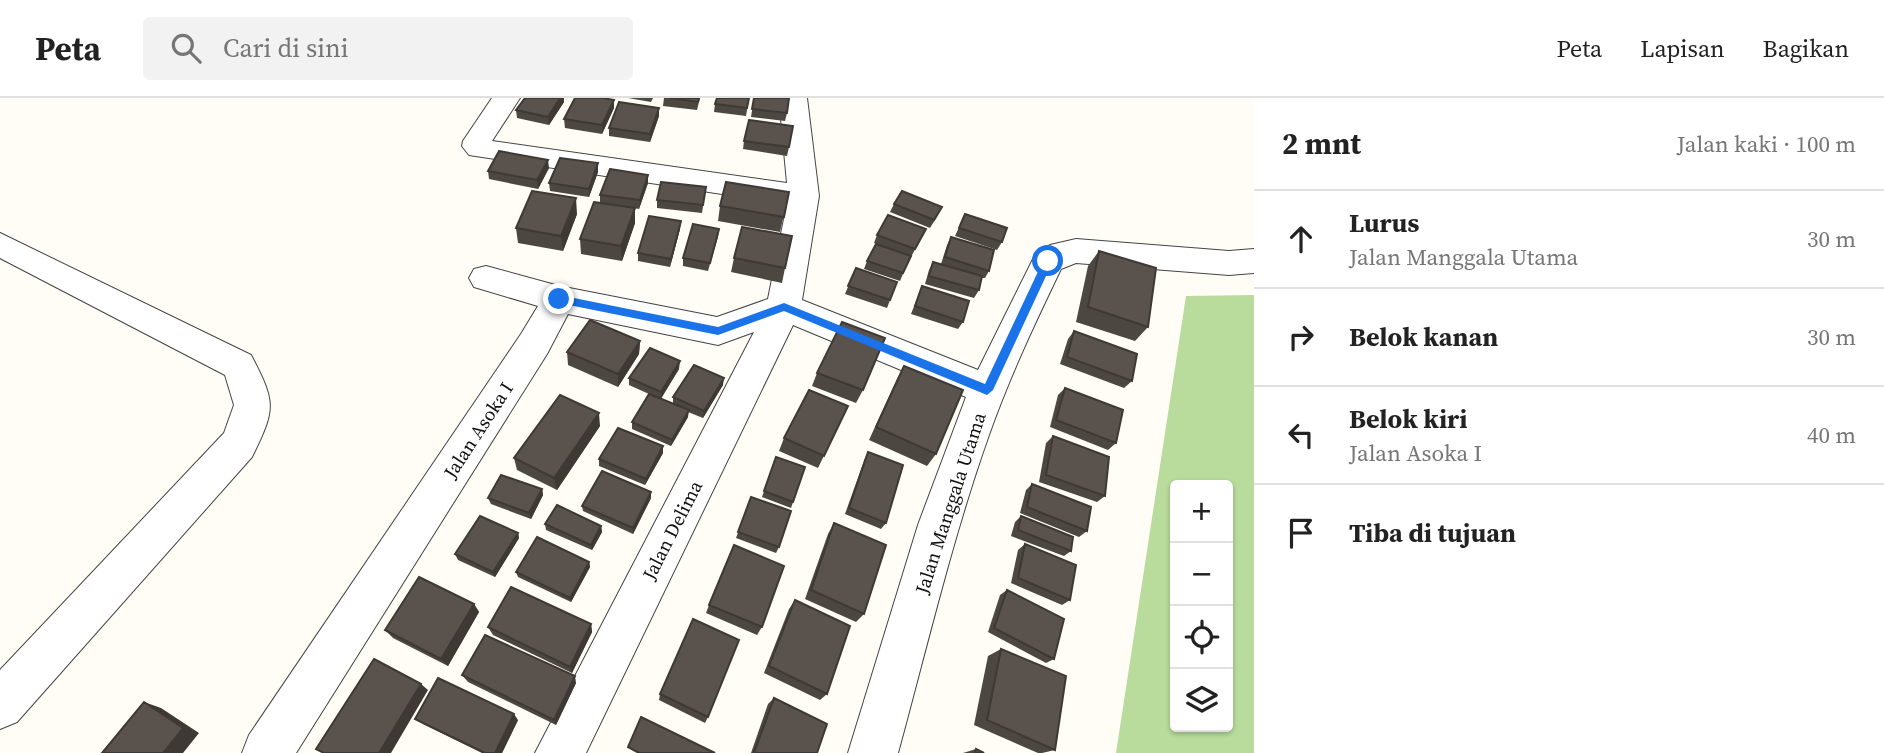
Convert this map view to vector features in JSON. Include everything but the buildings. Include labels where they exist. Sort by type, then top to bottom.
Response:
[{"type":"street","points":[[506,98],[477,141],[478,148],[804,196]]},
{"type":"street","name":"Jalan Delima","points":[[560,753],[784,307],[804,196],[793,98]]},
{"type":"street","points":[[0,244],[237,365],[252,391],[254,416],[238,445],[0,705]]},
{"type":"street","name":"Jalan Manggala Utama","points":[[873,753],[946,506],[987,390],[1048,261],[1062,253],[1076,251],[1229,263],[1254,261]]},
{"type":"street","points":[[486,278],[559,299],[718,331],[784,307],[987,390]]},
{"type":"street","name":"Jalan Asoka I","points":[[267,753],[527,355],[559,299]]},
{"type":"green space","points":[[1254,295],[1254,753],[1116,753],[1186,296]]},
{"type":"route","points":[[559,299],[718,331],[784,307],[987,390],[1048,261]]}]
